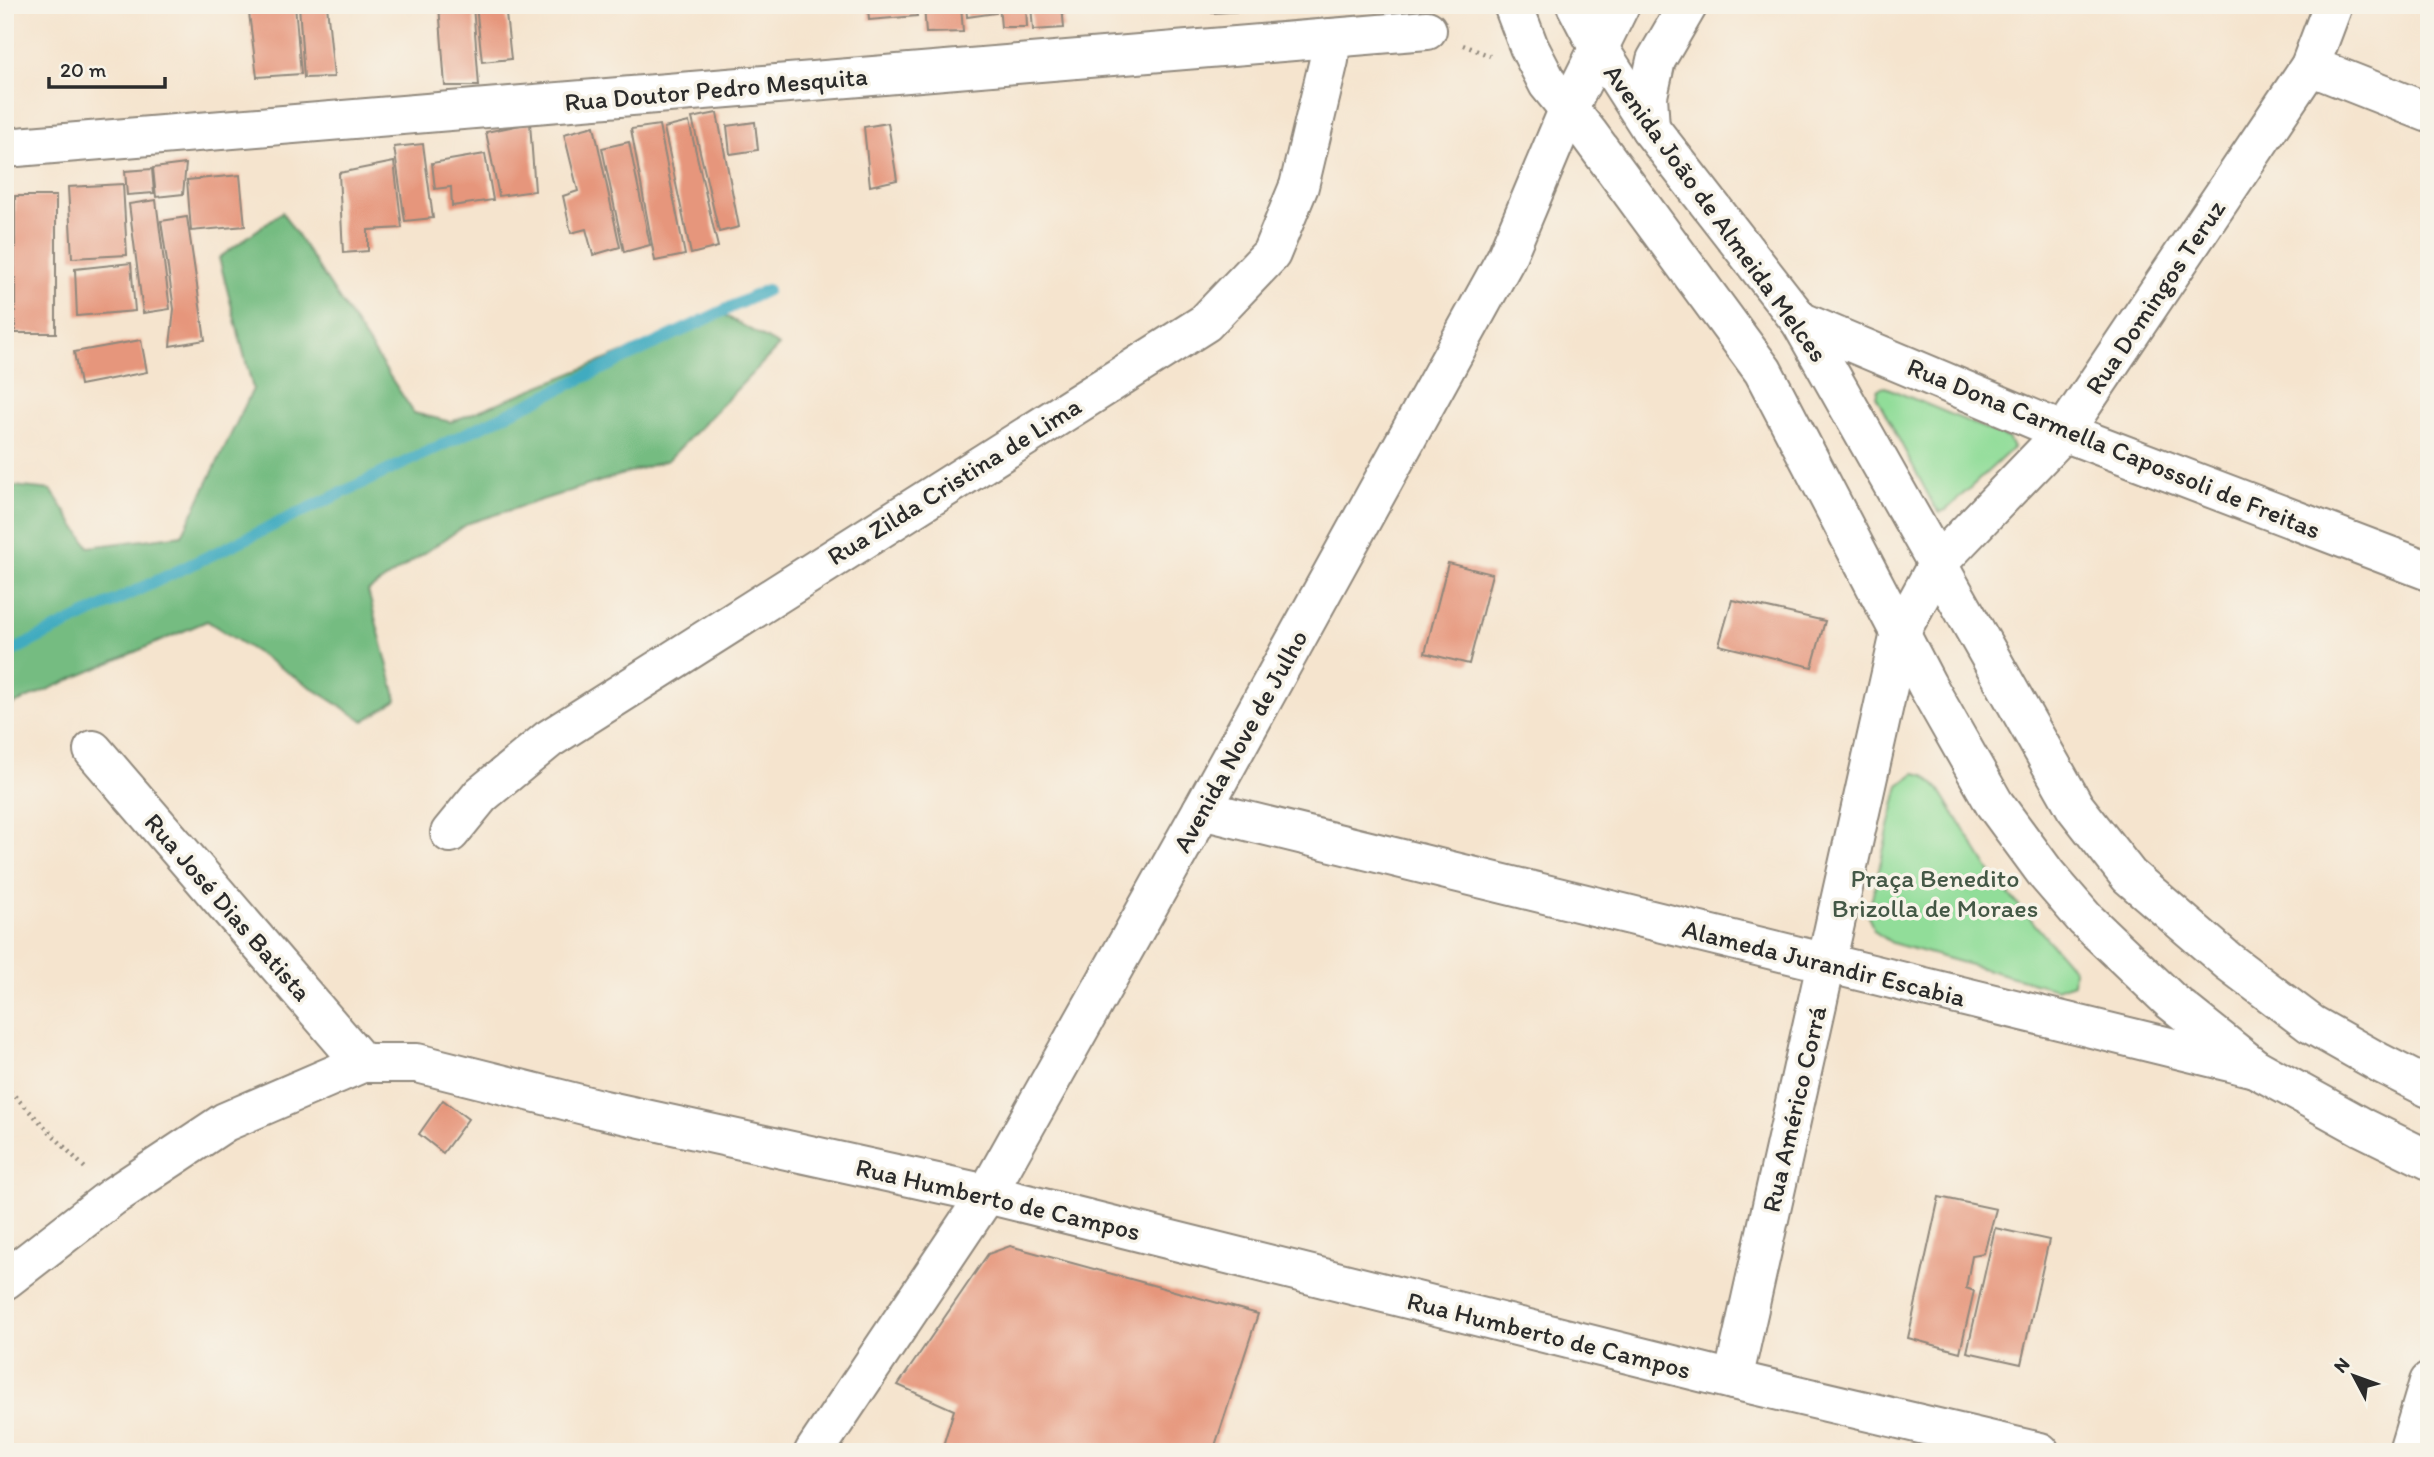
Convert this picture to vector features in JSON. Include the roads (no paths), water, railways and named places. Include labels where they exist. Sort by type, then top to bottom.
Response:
[{"type":"street","name":"Avenida João de Almeida Melces","points":[[1513,5],[1529,47],[1548,84],[1569,108],[1763,371],[1927,685],[1994,803],[2047,875],[2085,919],[2171,1001],[2255,1069]]},
{"type":"street","name":"Avenida João de Almeida Melces","points":[[1576,5],[1598,47],[1650,128],[1800,321],[2074,807],[2129,876],[2229,962],[2311,1024],[2429,1088]]},
{"type":"street","name":"Avenida Nove de Julho","points":[[814,1452],[987,1195],[1202,810],[1506,258],[1569,108],[1620,5]]},
{"type":"street","points":[[1650,128],[1648,96],[1656,60],[1688,5]]},
{"type":"street","name":"Rua Domingos Teruz","points":[[1938,563],[2064,432],[2311,66],[2333,5]]},
{"type":"street","name":"Rua Doutor Pedro Mesquita","points":[[5,148],[1426,30]]},
{"type":"street","name":"Rua Zilda Cristina de Lima","points":[[450,833],[481,795],[549,739],[1205,323],[1271,254],[1299,186],[1329,60],[1331,38]]},
{"type":"street","points":[[2311,66],[2429,113]]},
{"type":"street","name":"Rua Dona Carmella Capossoli de Freitas","points":[[1800,321],[2064,432],[2429,571]]},
{"type":"street","points":[[1900,633],[1938,563]]},
{"type":"street","name":"Rua Américo Corrá","points":[[1733,1380],[1900,633]]},
{"type":"street","name":"Rua José Dias Batista","points":[[93,750],[362,1063]]},
{"type":"street","name":"Alameda Jurandir Escabia","points":[[1202,810],[2255,1069],[2429,1160]]},
{"type":"street","name":"Rua Humberto de Campos","points":[[5,1280],[112,1197],[225,1122],[362,1063],[417,1062],[600,1109],[987,1195],[1733,1380],[2040,1452]]},
{"type":"street","points":[[2408,1452],[2429,1382]]},
{"type":"waterway","points":[[5,655],[767,290]]},
{"type":"park label","name":"Praça Benedito Brizolla de Moraes","points":[[1935,893]]}]
